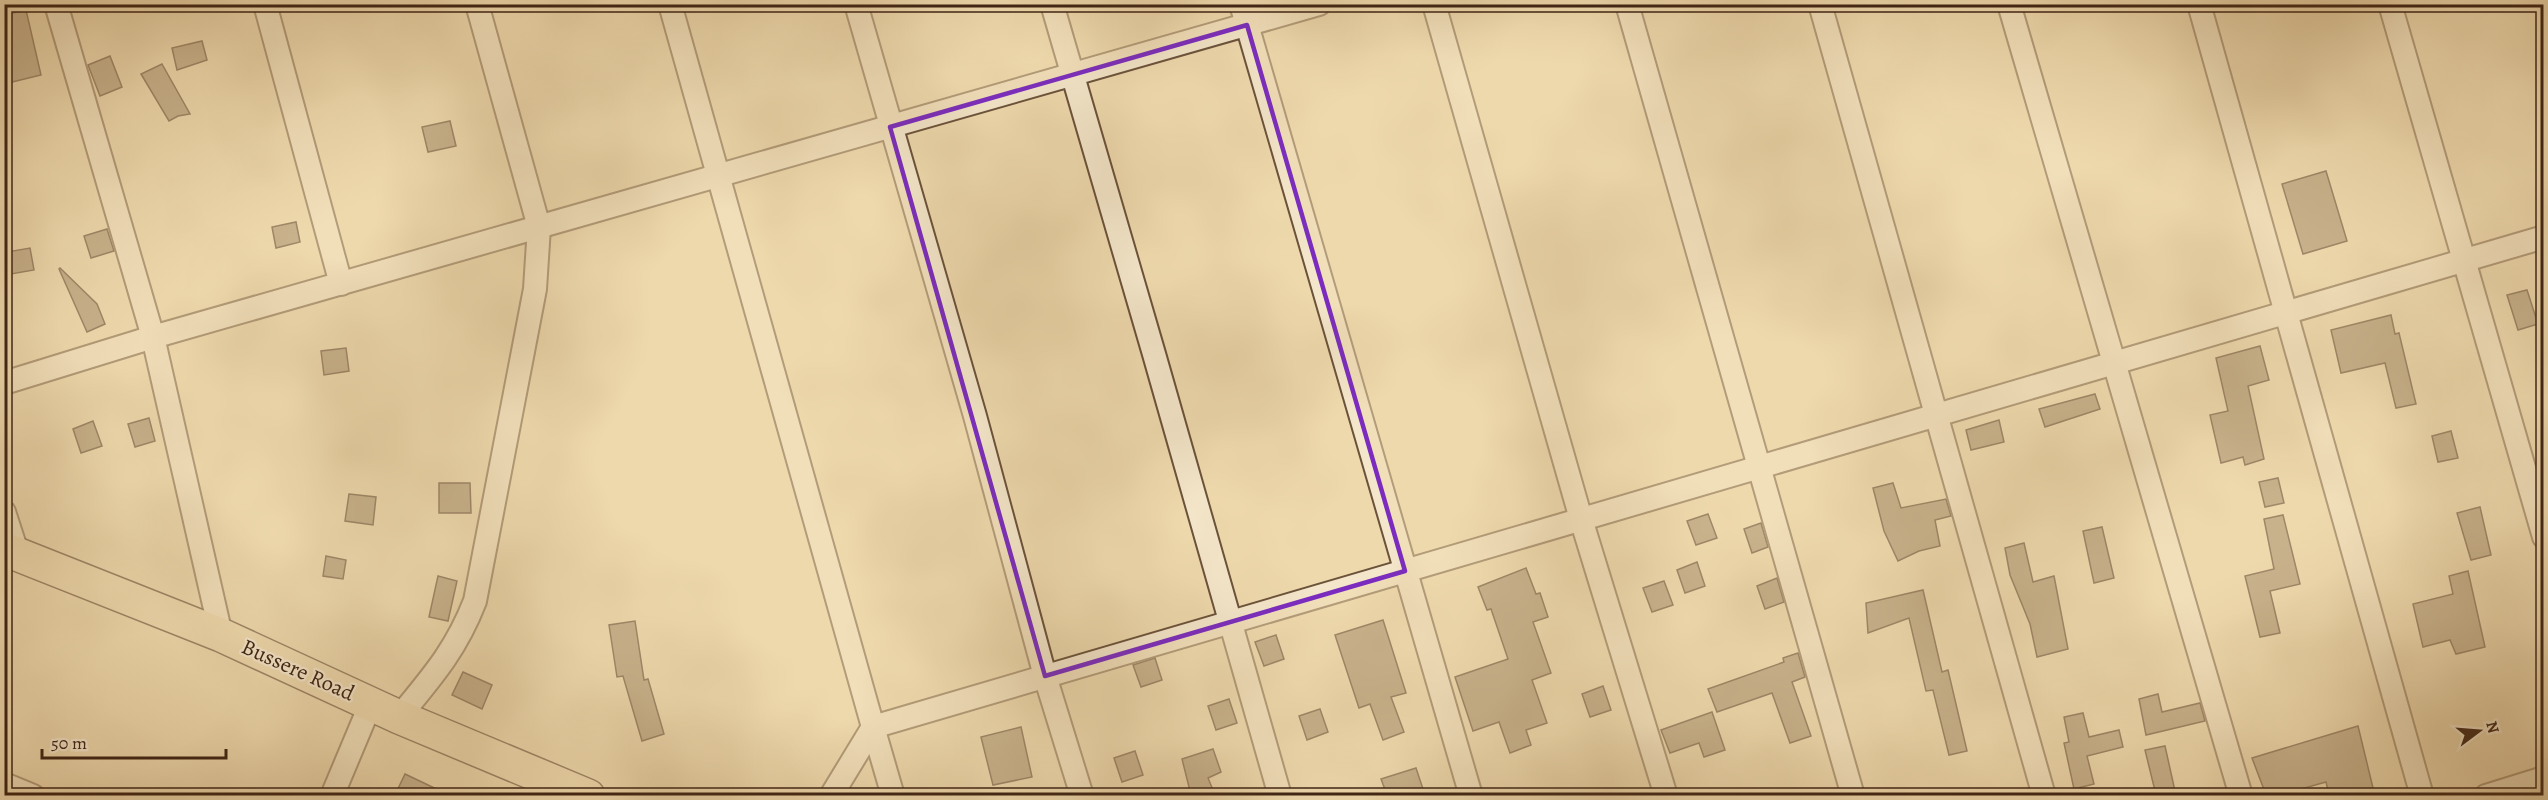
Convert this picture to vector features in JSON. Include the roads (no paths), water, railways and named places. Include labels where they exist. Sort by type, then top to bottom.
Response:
[{"type":"main road","name":"Bussere Road","points":[[11,552],[221,635],[385,710],[588,795]]},
{"type":"street","points":[[56,4],[153,337],[221,635]]},
{"type":"street","points":[[265,4],[341,284]]},
{"type":"street","points":[[332,795],[385,710],[450,654],[465,627],[475,601],[535,289],[539,227],[477,4]]},
{"type":"street","points":[[670,4],[893,795]]},
{"type":"street","points":[[856,4],[975,417],[1046,676],[1082,795]]},
{"type":"street","points":[[1052,4],[1280,795]]},
{"type":"street","points":[[4,383],[153,337],[1072,75],[1244,15],[1319,4]]},
{"type":"street","points":[[1434,4],[1581,519],[1666,795]]},
{"type":"street","points":[[1627,4],[1852,795]]},
{"type":"street","points":[[1820,4],[2044,795]]},
{"type":"street","points":[[2009,4],[2241,795]]},
{"type":"street","points":[[2199,4],[2422,795]]},
{"type":"street","points":[[2390,4],[2544,537]]},
{"type":"street","points":[[1244,15],[1471,795]]},
{"type":"street","points":[[831,795],[873,727],[2544,237]]},
{"type":"street","points":[[4,512],[11,552]]},
{"type":"street","points":[[2486,795],[2544,778]]},
{"type":"street","points":[[4,783],[33,795]]}]
